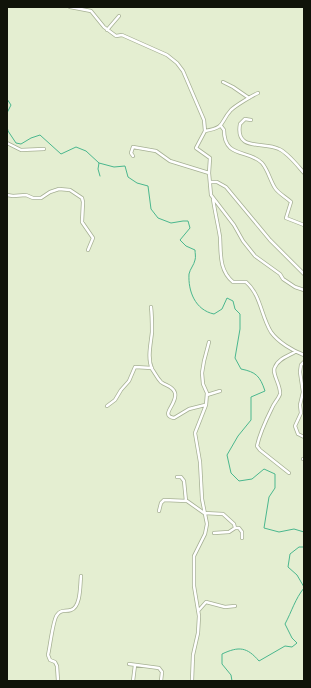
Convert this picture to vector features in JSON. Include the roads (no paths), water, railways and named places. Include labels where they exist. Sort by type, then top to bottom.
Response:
[{"type":"street","points":[[70,7],[91,11],[108,30],[116,36],[122,35],[162,53],[177,63],[183,71],[204,117],[205,131],[196,148],[210,158],[209,173],[211,192],[220,236],[221,260],[224,271],[233,282],[246,282],[249,284],[256,296],[271,332],[281,342],[295,352],[304,355]]},
{"type":"street","points":[[108,30],[119,16]]},
{"type":"street","points":[[223,82],[248,98]]},
{"type":"street","points":[[205,131],[221,126],[232,109],[258,93]]},
{"type":"street","points":[[251,120],[245,119],[240,124],[240,133],[244,142],[271,146],[280,149],[304,173]]},
{"type":"street","points":[[221,126],[224,130],[224,136],[228,145],[241,154],[259,160],[265,166],[278,191],[291,202],[286,218],[304,225]]},
{"type":"street","points":[[7,143],[21,150],[44,149]]},
{"type":"street","points":[[133,156],[131,153],[133,146],[151,149],[170,161],[209,173]]},
{"type":"street","points":[[210,182],[217,182],[226,187],[270,240],[304,274]]},
{"type":"street","points":[[7,195],[26,195],[33,198],[41,198],[63,188],[76,193],[80,196],[83,202],[82,222],[93,238],[88,250]]},
{"type":"street","points":[[213,198],[255,256],[280,274],[287,283],[304,290]]},
{"type":"street","points":[[151,307],[152,332],[150,360],[152,368],[161,382],[172,388],[175,393],[174,402],[167,413],[170,417],[175,418],[189,409],[206,405]]},
{"type":"street","points":[[192,681],[193,655],[198,633],[199,610],[194,586],[194,562],[195,553],[207,529],[204,512],[200,462],[194,435],[199,419],[206,405],[207,390],[203,384],[202,373],[209,342]]},
{"type":"street","points":[[289,473],[257,446],[268,418],[280,395],[274,367],[282,359],[295,352]]},
{"type":"street","points":[[304,362],[301,365],[300,372],[303,392],[300,405],[301,413],[295,426],[298,434],[304,437]]},
{"type":"street","points":[[107,406],[115,400],[130,380],[132,370],[135,367],[152,368]]},
{"type":"street","points":[[207,395],[220,391]]},
{"type":"street","points":[[177,477],[184,479],[186,501]]},
{"type":"street","points":[[159,511],[161,503],[164,500],[186,501],[204,512],[222,514],[233,522],[235,528]]},
{"type":"street","points":[[214,533],[229,532],[235,528],[239,528],[241,530],[242,538]]},
{"type":"street","points":[[58,681],[57,666],[55,662],[50,660],[48,654],[56,616],[61,611],[72,610],[77,606],[81,576]]},
{"type":"street","points":[[199,610],[206,602],[225,607],[234,606]]},
{"type":"street","points":[[129,664],[159,668],[162,674],[162,681]]},
{"type":"street","points":[[133,681],[135,665]]},
{"type":"waterway","points":[[7,99],[11,105],[7,113]]},
{"type":"waterway","points":[[7,126],[8,131],[16,143],[21,144],[40,135],[61,154],[76,147],[86,151],[99,163],[98,169],[100,176]]},
{"type":"waterway","points":[[99,163],[114,167],[125,166],[128,177],[137,183],[148,186],[151,209],[158,218],[171,223],[188,221],[190,228],[180,240],[186,246],[195,250],[195,259],[189,274],[189,280],[191,293],[197,304],[207,312],[214,314],[222,309],[227,298],[233,301],[235,309],[240,314],[240,329],[235,358],[241,369],[254,373],[259,378],[265,391],[251,397],[251,420],[238,436],[227,455],[231,473],[239,481],[252,479],[264,469],[275,474],[275,488],[269,497],[264,528],[279,532],[294,529],[304,532]]},
{"type":"waterway","points":[[304,547],[299,547],[290,554],[288,567],[297,575],[304,587]]},
{"type":"waterway","points":[[232,681],[231,675],[222,664],[222,654],[233,650],[242,649],[251,653],[259,661],[285,646],[292,647],[297,643],[292,638],[285,624],[304,588]]}]
